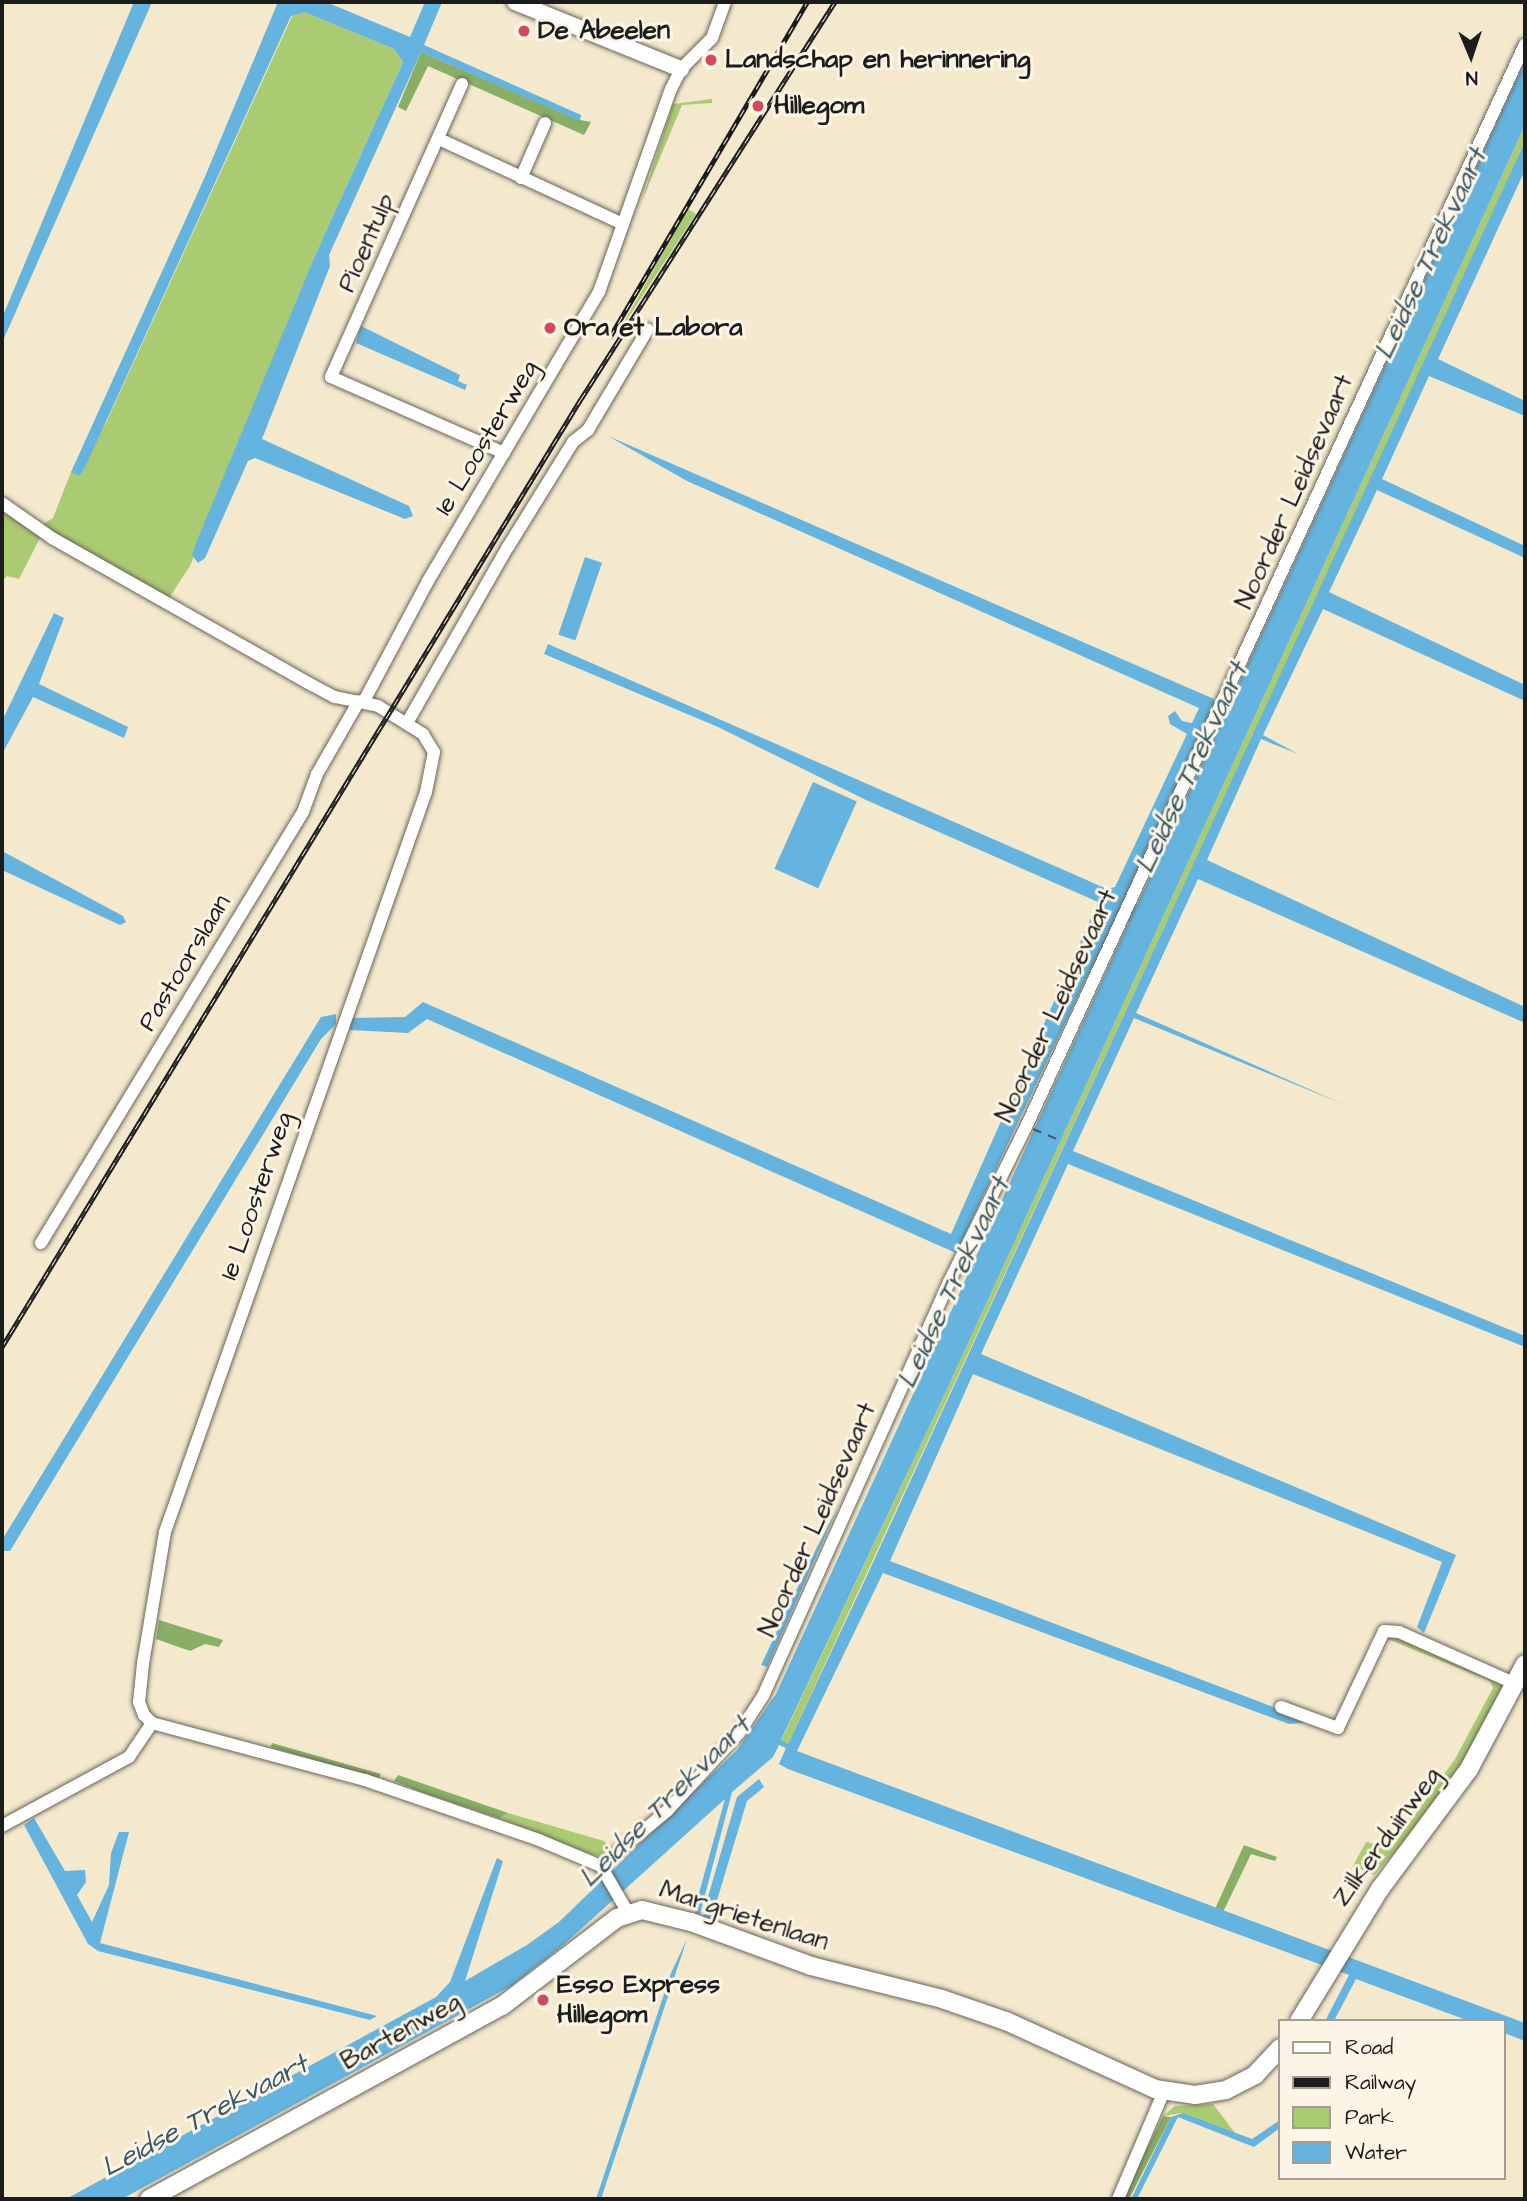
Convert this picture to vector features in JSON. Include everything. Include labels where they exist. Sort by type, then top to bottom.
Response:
[{"type":"main road","name":"Zilkerduinweg","points":[[1299,2019],[1339,1952],[1469,1769],[1525,1664]]},
{"type":"main road","name":"Margrietenlaan","points":[[628,1913],[651,1910],[678,1917],[811,1966],[942,1999],[1006,2021],[1164,2091]]},
{"type":"main road","name":"Bartenweg","points":[[146,2199],[502,2006],[628,1913]]},
{"type":"main road","points":[[1164,2091],[1195,2095],[1226,2090],[1255,2075],[1278,2050]]},
{"type":"street","points":[[515,2],[681,69],[708,46],[725,2]]},
{"type":"street","name":"Noorder Leidsevaart","points":[[605,1869],[667,1811],[739,1733],[763,1696],[949,1282],[1121,921],[1525,44]]},
{"type":"street","name":"1e Loosterweg","points":[[152,1723],[139,1702],[155,1573],[165,1532],[346,1009],[432,772],[434,752],[429,741],[407,723],[361,701],[599,292],[681,69]]},
{"type":"street","points":[[462,84],[439,139],[623,224]]},
{"type":"street","points":[[521,178],[544,122]]},
{"type":"street","name":"Pioentulp","points":[[439,139],[331,377],[504,453]]},
{"type":"street","points":[[407,723],[508,547],[573,442],[588,430],[648,329]]},
{"type":"street","points":[[2,503],[52,538],[312,685],[335,697],[361,701]]},
{"type":"street","name":"Pastoorslaan","points":[[41,1243],[303,812],[317,774],[361,701]]},
{"type":"street","points":[[1280,1707],[1338,1728],[1378,1636],[1384,1631],[1399,1632],[1516,1684]]},
{"type":"street","points":[[2,1826],[129,1757],[152,1723],[365,1780],[605,1869]]},
{"type":"street","name":"Margrietenlaan","points":[[605,1869],[628,1913]]},
{"type":"street","points":[[1118,2199],[1164,2091]]},
{"type":"green space","points":[[294,12],[304,12],[394,49],[403,62],[317,251],[190,566],[169,598],[41,525],[53,518],[71,472],[105,425]]},
{"type":"green space","points":[[421,52],[580,120],[591,122],[584,135],[428,66],[406,111],[398,107]]},
{"type":"green space","points":[[712,99],[712,103],[682,105],[641,203],[673,104]]},
{"type":"green space","points":[[1525,125],[1525,141],[1432,347],[788,1744],[781,1741],[948,1387]]},
{"type":"green space","points":[[688,209],[696,214],[615,338]]},
{"type":"green space","points":[[2,509],[41,536],[19,579],[7,576],[2,581]]},
{"type":"green space","points":[[159,1620],[223,1640],[219,1647],[205,1644],[190,1651],[156,1639]]},
{"type":"green space","points":[[1391,1633],[1506,1686],[1481,1740],[1414,1831],[1374,1875],[1353,1866],[1366,1842],[1392,1847],[1455,1759],[1493,1688],[1490,1681],[1383,1637]]},
{"type":"green space","points":[[272,1743],[381,1774],[378,1779],[271,1747]]},
{"type":"green space","points":[[398,1775],[508,1813],[499,1818],[421,1792],[394,1781]]},
{"type":"green space","points":[[508,1813],[604,1841],[610,1849],[599,1856],[591,1854],[499,1818]]},
{"type":"green space","points":[[1244,1845],[1277,1857],[1275,1861],[1251,1854],[1223,1912],[1215,1909]]},
{"type":"green space","points":[[1213,2104],[1235,2133],[1181,2113],[1163,2116],[1175,2106]]},
{"type":"green space","points":[[1163,2116],[1171,2117],[1129,2199],[1124,2196]]},
{"type":"water","points":[[134,2],[152,2],[2,343],[2,318]]},
{"type":"water","points":[[278,2],[326,2],[410,37],[425,2],[442,2],[424,45],[581,115],[580,121],[421,52],[329,255],[330,266],[262,439],[409,506],[413,516],[405,519],[255,458],[248,461],[205,558],[198,563],[192,555],[196,543],[317,251],[403,62],[394,49],[304,12],[291,16],[88,461],[80,476],[71,472],[204,179]]},
{"type":"water","points":[[1525,61],[1525,125],[948,1387],[781,1740],[788,1744],[864,1582],[1525,141],[1525,170],[1438,359],[1525,401],[1525,416],[1429,376],[1382,479],[1525,546],[1525,558],[1377,490],[1329,592],[1525,685],[1525,701],[1323,609],[1263,735],[1298,754],[1261,739],[1207,860],[1525,1007],[1525,1023],[1198,879],[1136,1013],[1345,1105],[1134,1018],[1073,1151],[1525,1336],[1525,1347],[1068,1164],[981,1354],[1456,1555],[1424,1633],[1417,1627],[1442,1562],[973,1374],[890,1561],[1268,1705],[1302,1719],[1303,1723],[1289,1724],[883,1573],[797,1751],[1525,2023],[1525,2041],[1506,2034],[1506,2019],[1464,2019],[1356,1979],[1335,2019],[1326,2019],[1349,1975],[788,1769],[779,1764],[786,1748],[779,1745],[773,1757],[732,1792],[700,1914],[695,1913],[696,1904],[725,1799],[561,1947],[511,1986],[122,2199],[66,2199],[436,1997],[450,1982],[497,1858],[503,1861],[465,1981],[527,1945],[559,1922],[737,1750],[776,1694],[1129,922],[1119,919],[1086,979],[956,1253],[427,1019],[408,1033],[350,1030],[349,1018],[405,1017],[423,1002],[951,1234],[1098,902],[866,800],[718,727],[544,654],[548,644],[1107,889],[1115,887],[1187,734],[1170,724],[1168,716],[1175,711],[1182,721],[1192,723],[1199,708],[687,481],[608,436],[1214,699],[1216,702],[1128,901],[1137,905]]},
{"type":"water","points":[[361,326],[460,375],[458,381],[467,385],[465,390],[356,343]]},
{"type":"water","points":[[585,557],[602,563],[575,640],[558,635]]},
{"type":"water","points":[[54,613],[64,618],[39,684],[128,727],[124,738],[33,697],[2,754],[2,721]]},
{"type":"water","points":[[813,782],[857,802],[818,888],[774,869]]},
{"type":"water","points":[[2,851],[123,916],[126,922],[120,925],[2,870]]},
{"type":"water","points":[[336,1014],[336,1024],[321,1039],[10,1551],[3,1551],[2,1540],[321,1017]]},
{"type":"water","points":[[839,1505],[767,1667],[761,1665],[812,1557]]},
{"type":"water","points":[[759,1779],[764,1787],[747,1801],[711,1920],[704,1917],[708,1897],[737,1797]]},
{"type":"water","points":[[34,1818],[65,1871],[85,1870],[86,1882],[77,1895],[92,1922],[109,1885],[111,1853],[119,1832],[129,1832],[100,1943],[377,2016],[370,2020],[98,1951],[88,1944],[24,1825]]},
{"type":"water","points":[[687,1939],[601,2199],[596,2199],[671,1973]]},
{"type":"water","points":[[1183,2113],[1252,2139],[1278,2121],[1278,2129],[1254,2147],[1178,2117],[1137,2199],[1131,2199],[1171,2117]]},
{"type":"ferry route","points":[[1033,1129],[1059,1140]]},
{"type":"railway","points":[[610,337],[807,2]]},
{"type":"railway","points":[[2,1347],[581,399],[835,2]]},
{"type":"place","name":"De Abeelen","points":[[524,31]]},
{"type":"place","name":"Landschap en herinnering","points":[[711,60]]},
{"type":"place","name":"Hillegom","points":[[758,106]]},
{"type":"place","name":"Ora et Labora","points":[[550,328]]},
{"type":"place","name":"Esso Express Hillegom","points":[[543,2000]]},
{"type":"water label","name":"Leidse Trekvaart","points":[[1431,254]]},
{"type":"water label","name":"Leidse Trekvaart","points":[[1192,768]]},
{"type":"water label","name":"Leidse Trekvaart","points":[[954,1283]]},
{"type":"water label","name":"Leidse Trekvaart","points":[[665,1802]]},
{"type":"water label","name":"Leidse Trekvaart","points":[[205,2116]]}]
